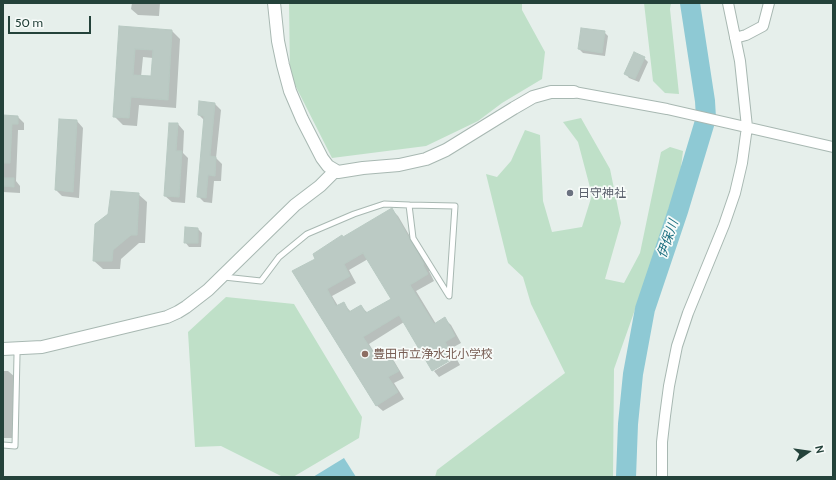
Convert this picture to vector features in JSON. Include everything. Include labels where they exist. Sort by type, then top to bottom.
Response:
[{"type":"street","points":[[274,3],[280,53],[290,91],[302,119],[322,158],[328,166],[335,171],[342,172],[363,168],[399,165],[426,159],[446,150],[514,108],[533,98],[551,92],[574,92],[667,109],[833,147]]},
{"type":"street","points":[[662,477],[662,442],[665,416],[669,386],[678,346],[688,313],[724,225],[735,193],[742,163],[740,61],[728,3]]},
{"type":"street","points":[[735,38],[746,35],[763,26],[769,3]]},
{"type":"street","points":[[3,350],[42,347],[167,317],[186,307],[208,290],[295,205],[320,186],[335,171]]},
{"type":"lane","points":[[221,277],[260,281],[279,257],[307,234],[354,214],[384,204],[456,206],[449,296],[413,238],[409,205]]},
{"type":"lane","points":[[3,445],[15,446],[18,355],[16,350]]},
{"type":"green space","points":[[289,3],[522,3],[522,10],[545,52],[542,79],[502,103],[478,121],[426,146],[332,158],[290,75]]},
{"type":"green space","points":[[644,3],[671,3],[670,9],[679,94],[665,93],[653,81]]},
{"type":"green space","points":[[581,118],[610,169],[621,223],[605,279],[624,283],[640,253],[661,152],[670,147],[683,151],[680,175],[649,270],[614,369],[613,477],[435,477],[437,470],[565,373],[531,304],[523,277],[508,263],[486,174],[497,177],[511,161],[525,130],[540,135],[543,201],[552,232],[582,227],[592,195],[578,142],[563,122]]},
{"type":"green space","points":[[226,297],[294,304],[362,417],[359,438],[293,477],[283,477],[221,446],[195,447],[188,332]]},
{"type":"water","points":[[344,458],[356,477],[313,477]]},
{"type":"building","points":[[119,26],[172,30],[168,100],[131,97],[129,118],[113,117]],"holes":[[[135,49],[153,50],[151,76],[133,75]]]},
{"type":"building","points":[[581,28],[605,31],[602,53],[578,49]]},
{"type":"building","points":[[634,52],[645,57],[635,79],[624,74]]},
{"type":"building","points":[[199,101],[215,103],[210,156],[216,157],[215,176],[208,175],[206,198],[197,197],[204,116],[198,115]]},
{"type":"building","points":[[3,115],[18,116],[18,124],[12,124],[10,163],[3,163]]},
{"type":"building","points":[[59,119],[77,120],[73,192],[55,190]]},
{"type":"building","points":[[169,123],[178,123],[176,151],[182,151],[179,197],[164,196]]},
{"type":"building","points":[[3,178],[14,178],[14,187],[3,186]]},
{"type":"building","points":[[111,191],[139,193],[137,235],[131,235],[113,250],[112,261],[93,261],[95,224],[108,214]]},
{"type":"building","points":[[392,208],[424,264],[423,265],[428,274],[410,285],[434,324],[445,317],[455,336],[445,342],[454,358],[432,371],[399,315],[363,337],[378,360],[388,353],[399,371],[388,377],[398,392],[376,406],[292,271],[315,259],[313,254],[342,235],[343,237]],"holes":[[[363,253],[391,299],[366,313],[361,305],[349,312],[344,302],[336,306],[327,289],[350,276],[344,264]]]},
{"type":"building","points":[[185,227],[198,228],[198,243],[184,243]]},
{"type":"waterway","name":"伊保川","points":[[626,477],[628,424],[633,374],[645,309],[678,211],[706,118],[705,101],[690,3]]},
{"type":"place","name":"日守神社","points":[[570,193]]},
{"type":"place","name":"豊田市立浄水北小学校","points":[[365,354]]}]
